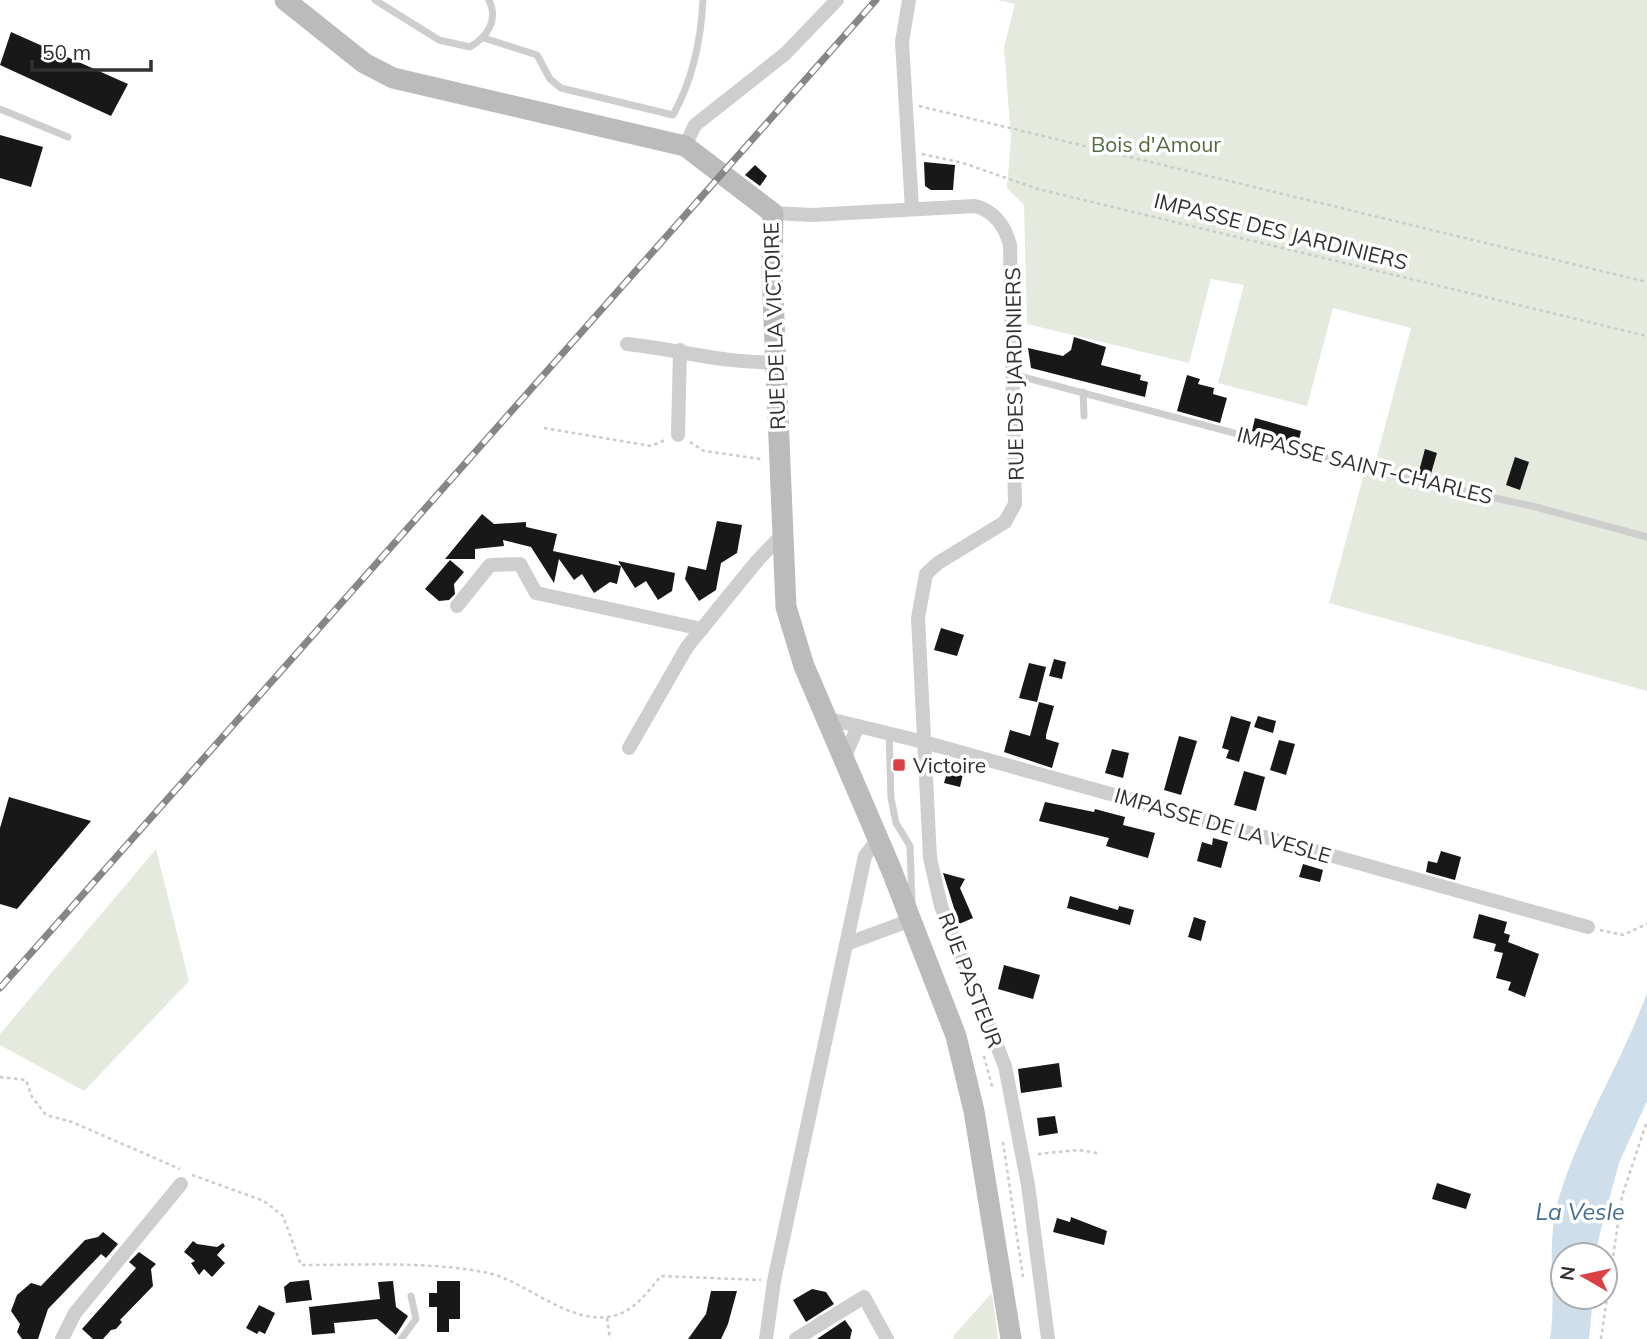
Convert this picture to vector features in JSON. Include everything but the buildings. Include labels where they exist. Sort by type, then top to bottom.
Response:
[{"type":"street","name":"RUE DE LA VICTOIRE","points":[[285,0],[364,63],[393,78],[685,146],[773,214],[780,537],[786,607],[804,666],[878,839],[956,1037],[974,1111],[1011,1339]]},
{"type":"street","points":[[685,146],[695,125],[785,54],[837,0]]},
{"type":"street","points":[[909,0],[902,42],[912,209]]},
{"type":"street","name":"RUE DES JARDINIERS","points":[[773,214],[812,215],[975,206],[992,214],[1004,228],[1011,257],[1015,504],[1004,522],[938,563],[926,574],[918,618]]},
{"type":"street","points":[[627,344],[680,350],[744,363],[775,362]]},
{"type":"street","points":[[678,435],[680,350]]},
{"type":"street","points":[[629,748],[687,647],[780,537]]},
{"type":"street","points":[[457,606],[490,565],[520,564],[536,593],[702,628]]},
{"type":"street","name":"RUE PASTEUR","points":[[918,618],[930,858],[941,906],[1005,1066],[1022,1157],[1048,1339]]},
{"type":"street","name":"IMPASSE DE LA VESLE","points":[[825,718],[924,742],[1588,927]]},
{"type":"street","points":[[843,761],[858,726]]},
{"type":"street","points":[[765,1339],[774,1280],[849,943],[865,856],[878,839]]},
{"type":"street","points":[[849,943],[911,920]]},
{"type":"street","points":[[62,1339],[75,1313],[181,1184]]},
{"type":"street","points":[[796,1339],[864,1297],[887,1339]]},
{"type":"lane","points":[[375,0],[439,40],[470,47],[484,38],[491,25],[493,8],[489,0]]},
{"type":"lane","points":[[484,38],[537,55],[550,79],[561,88],[673,116],[685,94],[696,51],[703,0]]},
{"type":"lane","points":[[0,108],[68,137]]},
{"type":"lane","name":"IMPASSE SAINT-CHARLES","points":[[1012,374],[1395,476],[1536,507],[1647,537]]},
{"type":"lane","points":[[1083,392],[1084,416]]},
{"type":"lane","points":[[889,733],[891,797],[896,823],[910,846],[913,869],[911,920]]},
{"type":"lane","points":[[401,1339],[416,1319],[411,1296]]},
{"type":"path","points":[[906,103],[1647,282]]},
{"type":"path","name":"IMPASSE DES JARDINIERS","points":[[909,150],[963,163],[1038,189],[1647,336]]},
{"type":"path","points":[[544,428],[651,446],[678,435],[704,451],[778,461]]},
{"type":"path","points":[[1588,927],[1623,935],[1647,924]]},
{"type":"path","points":[[0,1077],[26,1080],[32,1097],[46,1115],[72,1122],[198,1177],[264,1202],[283,1216],[301,1265],[455,1269],[490,1274],[573,1312],[607,1317],[637,1304],[661,1276],[774,1280]]},
{"type":"path","points":[[1601,1339],[1622,1196],[1647,1121]]},
{"type":"path","points":[[1022,1157],[1078,1150],[1097,1153]]},
{"type":"path","points":[[607,1317],[610,1339]]},
{"type":"green space","name":"Bois d'Amour","points":[[997,0],[1647,0],[1647,691],[1329,603],[1364,474],[1375,464],[1411,328],[1333,308],[1307,406],[1218,383],[1244,285],[1211,279],[1189,363],[1027,324],[1024,205],[1007,188],[1011,138],[1004,47],[1015,4]]},
{"type":"green space","points":[[156,849],[189,981],[84,1091],[0,1045],[0,1034]]},
{"type":"green space","points":[[992,1293],[998,1339],[954,1339],[954,1335]]},
{"type":"water","name":"La Vesle","points":[[1647,993],[1647,1101],[1619,1163],[1598,1241],[1552,1241],[1557,1205],[1576,1151]]},
{"type":"water","name":"La Vesle","points":[[1552,1311],[1592,1311],[1589,1339],[1550,1339]]},
{"type":"railway","points":[[0,988],[876,0]]},
{"type":"place","name":"Victoire","points":[[899,765]]}]
